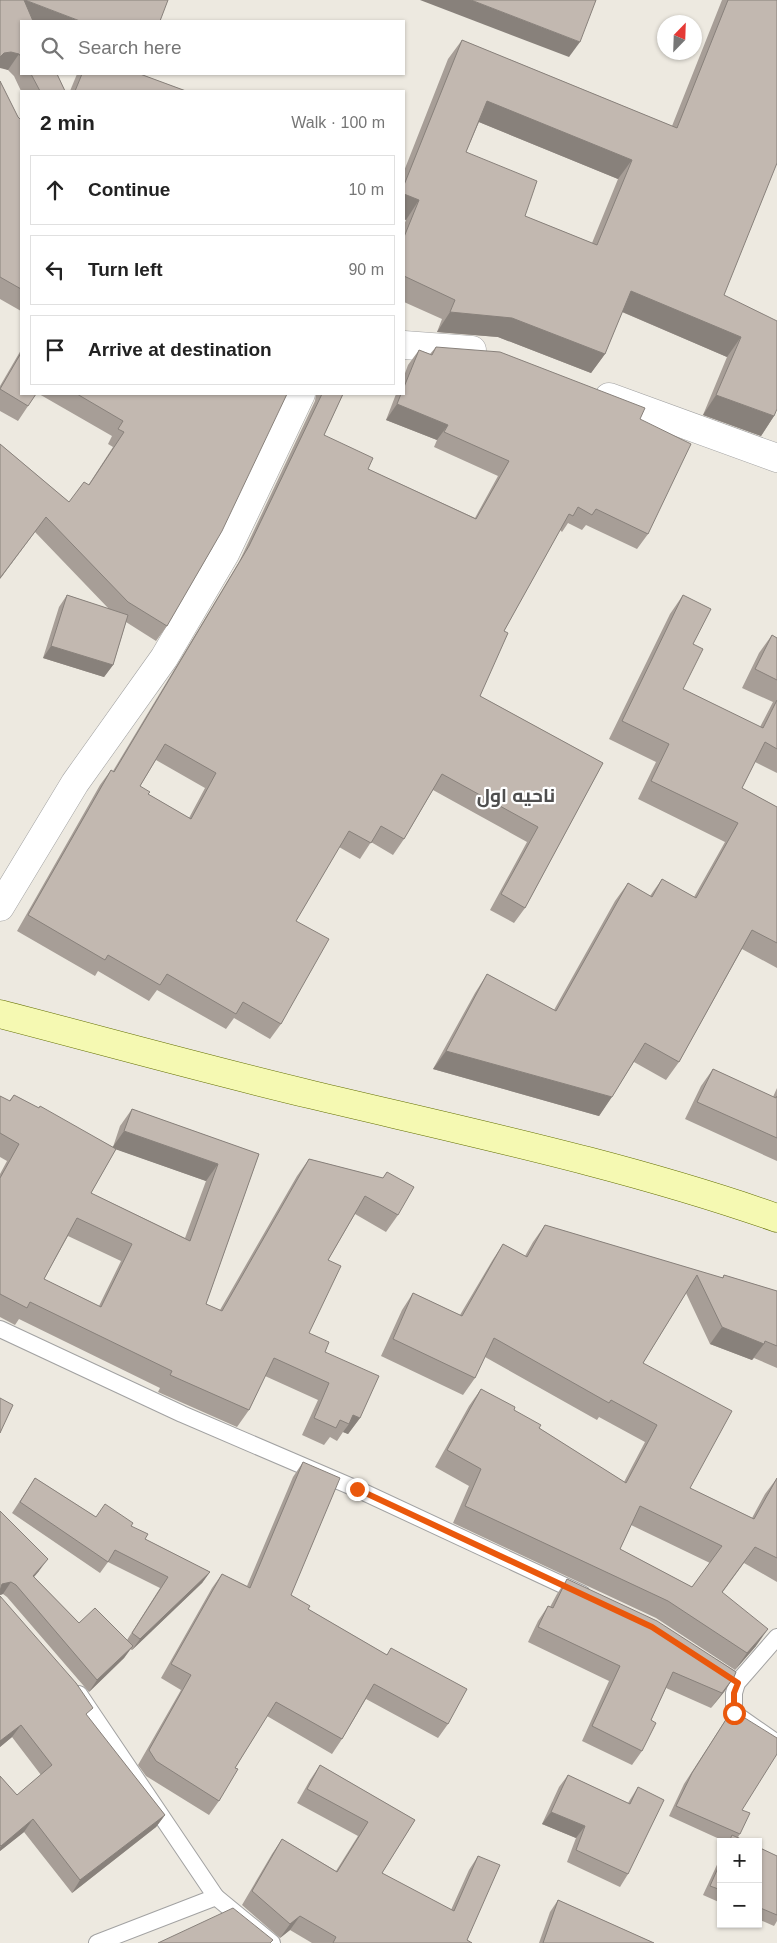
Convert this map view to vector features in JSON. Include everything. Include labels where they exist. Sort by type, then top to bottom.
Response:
[{"type":"main road","points":[[0,1014],[263,1083],[538,1149],[727,1200],[777,1218]]},
{"type":"main road","points":[[727,1200],[777,1205]]},
{"type":"street","points":[[405,345],[493,352]]},
{"type":"street","points":[[582,387],[777,458]]},
{"type":"street","points":[[0,907],[75,783],[164,658],[211,578],[225,554],[301,395]]},
{"type":"lane","points":[[0,1329],[182,1414],[357,1489],[599,1602]]},
{"type":"lane","points":[[777,1637],[738,1683],[734,1693],[734,1713],[777,1743]]},
{"type":"lane","points":[[699,1658],[738,1683]]},
{"type":"lane","points":[[69,1682],[216,1897],[272,1943]]},
{"type":"lane","points":[[97,1943],[216,1897]]},
{"type":"building","points":[[0,0],[24,0],[33,20],[20,20],[20,56],[11,52],[4,53],[0,57]]},
{"type":"building","points":[[25,0],[168,0],[160,20],[77,20]]},
{"type":"building","points":[[471,0],[596,0],[580,42]]},
{"type":"building","points":[[728,0],[777,0],[777,163],[724,295],[777,321],[777,409],[774,416],[716,395],[741,337],[631,291],[605,354],[512,318],[450,312],[455,300],[405,276],[405,235],[419,200],[405,194],[405,182],[462,40],[677,128]],"holes":[[[487,101],[632,160],[597,245],[525,216],[537,181],[466,152]]]},
{"type":"building","points":[[32,75],[57,75],[65,90],[39,90]]},
{"type":"building","points":[[82,75],[143,75],[183,90],[75,90]]},
{"type":"building","points":[[0,81],[20,119],[20,288],[0,277]]},
{"type":"building","points":[[436,347],[500,352],[645,408],[640,419],[691,444],[648,534],[596,509],[592,515],[578,507],[573,516],[569,514],[504,631],[508,633],[480,696],[603,763],[525,908],[501,894],[538,827],[442,774],[404,839],[381,826],[371,843],[349,831],[296,921],[329,939],[281,1024],[243,1002],[236,1014],[167,974],[160,985],[108,955],[105,960],[28,915],[111,770],[114,772],[249,546],[322,395],[343,395],[324,435],[373,458],[368,469],[476,519],[509,461],[444,432],[448,425],[397,404],[401,395],[405,395],[405,385],[419,350],[432,355]],"holes":[[[165,744],[216,773],[191,819],[148,794],[150,792],[140,786]]]},
{"type":"building","points":[[20,355],[20,395],[35,395],[28,406],[0,389]]},
{"type":"building","points":[[79,395],[287,395],[222,531],[167,626],[128,602],[46,517],[0,578],[0,444],[69,502],[84,482],[89,485],[124,432],[118,429],[123,421]]},
{"type":"building","points":[[67,595],[128,615],[113,665],[51,646]]},
{"type":"building","points":[[683,595],[711,609],[693,644],[703,649],[683,689],[763,728],[777,700],[777,749],[765,742],[742,788],[777,807],[777,943],[752,930],[679,1062],[645,1043],[612,1097],[446,1051],[487,974],[556,1011],[628,883],[652,897],[662,879],[696,898],[738,823],[651,781],[669,744],[622,721]]},
{"type":"building","points":[[772,635],[777,638],[777,680],[755,669]]},
{"type":"building","points":[[713,1069],[776,1098],[777,1096],[777,1138],[697,1102]]},
{"type":"building","points":[[14,1095],[39,1108],[40,1106],[116,1149],[91,1193],[190,1241],[218,1164],[124,1131],[132,1109],[259,1154],[206,1304],[222,1311],[309,1159],[383,1178],[387,1172],[414,1187],[398,1215],[365,1196],[328,1260],[341,1266],[309,1333],[329,1342],[325,1352],[379,1376],[360,1418],[353,1415],[349,1424],[340,1420],[336,1428],[314,1418],[329,1383],[274,1358],[249,1410],[170,1375],[172,1371],[30,1302],[27,1308],[0,1294],[0,1178],[19,1144],[0,1133],[0,1096],[10,1101]],"holes":[[[77,1218],[132,1244],[101,1307],[44,1279]]]},
{"type":"building","points":[[545,1225],[723,1278],[724,1275],[777,1291],[777,1346],[765,1341],[764,1344],[722,1327],[697,1275],[643,1363],[732,1411],[690,1488],[754,1519],[777,1478],[777,1558],[755,1547],[722,1592],[768,1629],[747,1653],[668,1601],[465,1506],[481,1469],[447,1450],[481,1389],[515,1407],[514,1410],[541,1425],[539,1428],[626,1483],[657,1425],[611,1400],[609,1403],[494,1338],[475,1378],[393,1339],[413,1293],[462,1316],[503,1244],[527,1257]],"holes":[[[640,1506],[722,1546],[692,1587],[620,1549]]]},
{"type":"building","points":[[0,1398],[13,1405],[0,1433]]},
{"type":"building","points":[[303,1462],[340,1478],[291,1595],[310,1606],[308,1609],[387,1655],[391,1648],[467,1689],[448,1724],[374,1684],[342,1739],[276,1702],[235,1768],[238,1769],[219,1801],[156,1761],[149,1750],[191,1675],[171,1664],[222,1574],[250,1588]]},
{"type":"building","points":[[35,1478],[96,1517],[105,1504],[133,1523],[131,1526],[148,1534],[145,1539],[210,1572],[140,1639],[132,1633],[168,1577],[115,1550],[108,1562],[20,1502]]},
{"type":"building","points":[[0,1511],[48,1559],[33,1576],[79,1623],[95,1608],[133,1646],[97,1680],[16,1585],[11,1582],[2,1584],[0,1591]]},
{"type":"building","points":[[567,1579],[657,1621],[736,1672],[734,1677],[722,1693],[673,1672],[651,1720],[656,1723],[642,1751],[592,1726],[620,1666],[538,1627],[548,1606],[553,1608]]},
{"type":"building","points":[[0,1596],[76,1683],[93,1708],[86,1714],[165,1815],[80,1880],[33,1819],[0,1845],[0,1776],[17,1795],[52,1765],[21,1725],[0,1741]]},
{"type":"building","points":[[732,1710],[777,1738],[777,1754],[742,1810],[750,1813],[740,1834],[676,1806],[692,1773]]},
{"type":"building","points":[[320,1765],[415,1820],[382,1873],[454,1911],[478,1856],[500,1865],[467,1940],[472,1943],[333,1943],[336,1937],[300,1916],[290,1924],[252,1891],[282,1839],[337,1872],[368,1822],[307,1789]]},
{"type":"building","points":[[568,1775],[630,1804],[638,1787],[664,1800],[628,1874],[576,1850],[585,1826],[551,1812]]},
{"type":"building","points":[[762,1849],[777,1856],[777,1915],[762,1909]]},
{"type":"building","points":[[717,1870],[717,1889],[710,1886]]},
{"type":"building","points":[[558,1900],[654,1943],[543,1943]]},
{"type":"building","points":[[233,1908],[273,1940],[270,1943],[158,1943]]},
{"type":"district","name":"ناحیه اول","points":[[516,795]]},
{"type":"route","points":[[357,1489],[652,1627],[738,1683],[734,1693],[734,1713]]}]
